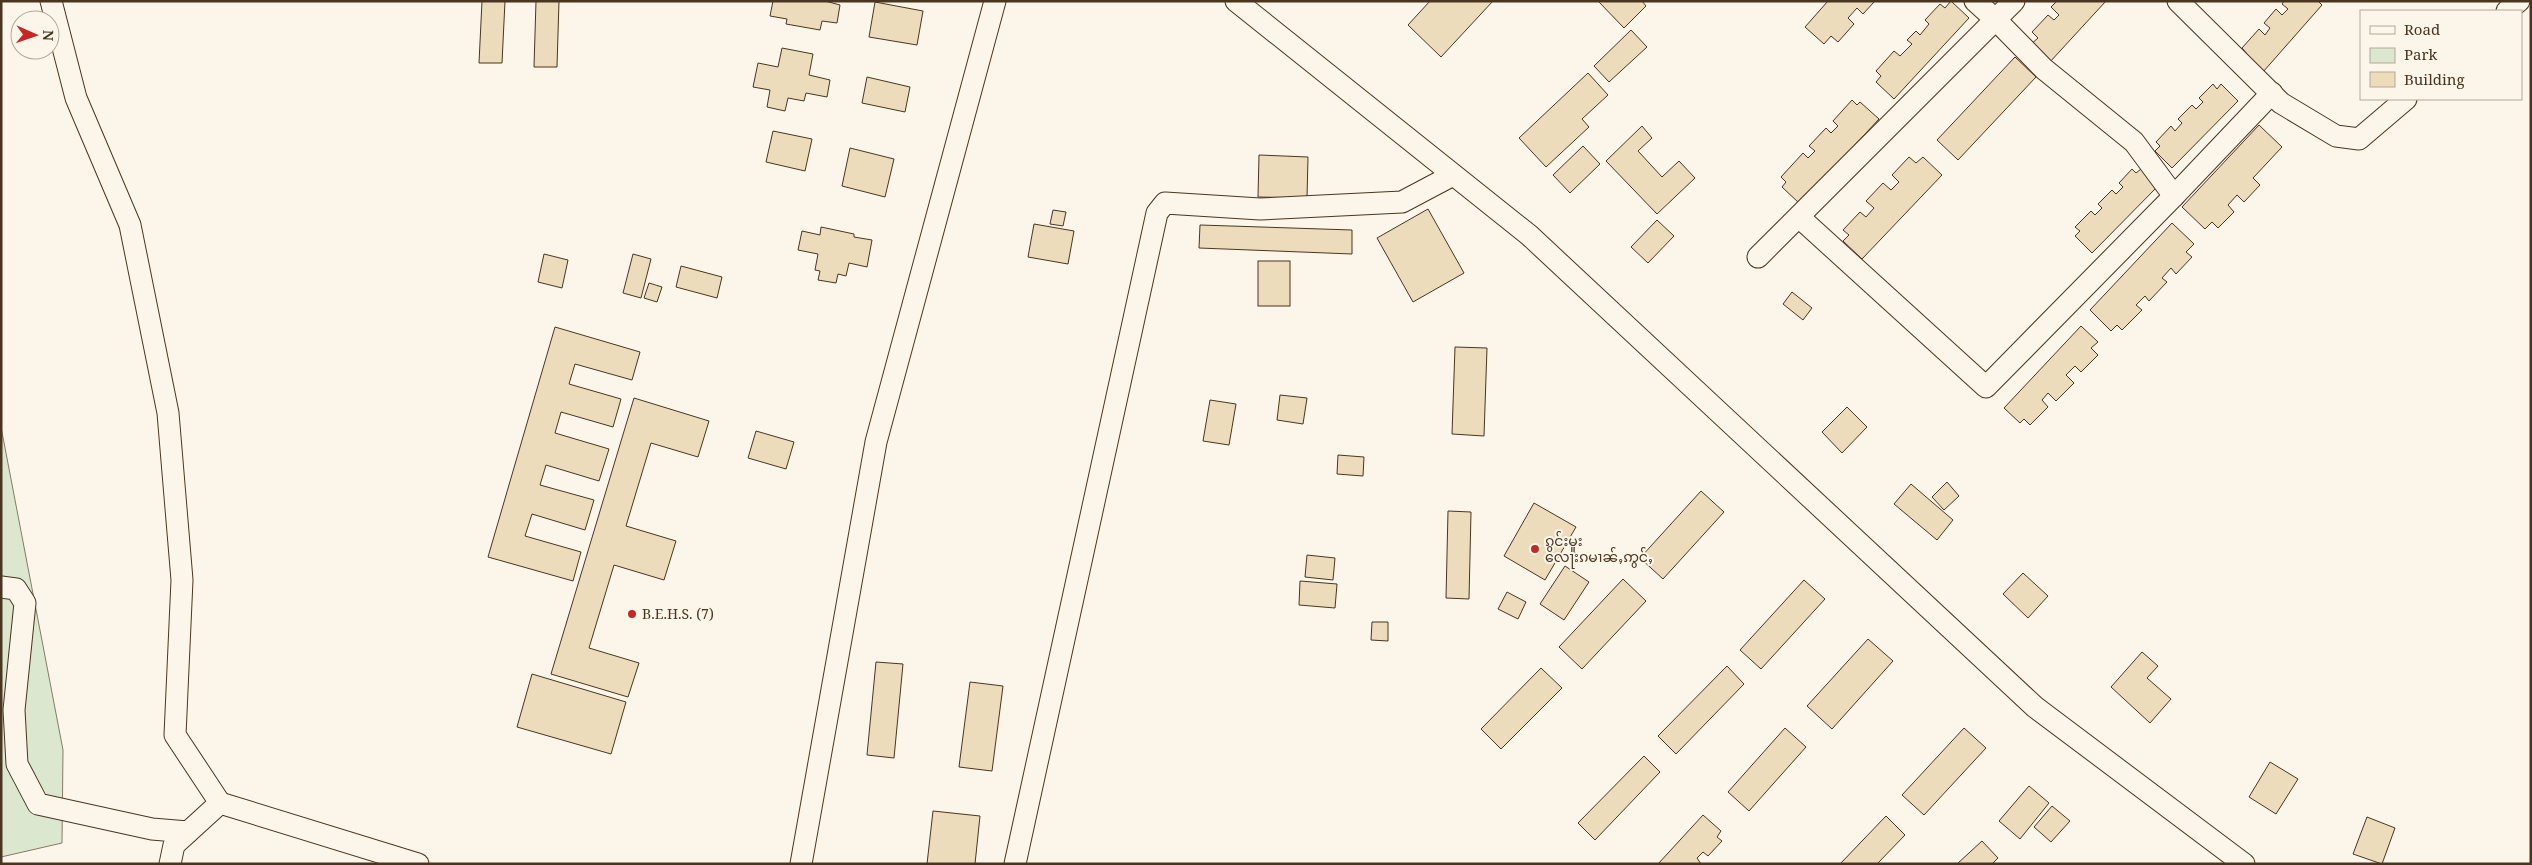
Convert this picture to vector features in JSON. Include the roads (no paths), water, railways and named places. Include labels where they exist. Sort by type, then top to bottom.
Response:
[{"type":"street","points":[[51,1],[76,98],[130,225],[168,413],[182,580],[176,735],[220,803],[418,864]]},
{"type":"street","points":[[801,864],[876,442],[995,1]]},
{"type":"street","points":[[1236,1],[1529,235],[2035,707],[2244,864]]},
{"type":"street","points":[[1975,1],[2044,69],[2134,142],[2174,196]]},
{"type":"street","points":[[1758,257],[2014,1]]},
{"type":"street","points":[[2178,1],[2281,102],[2336,136],[2360,139],[2405,100]]},
{"type":"street","points":[[2508,10],[2519,1]]},
{"type":"street","points":[[1799,217],[1986,387],[2174,196],[2272,93]]},
{"type":"street","points":[[1016,864],[1157,213],[1165,203],[1260,209],[1402,202],[1454,175]]},
{"type":"street","points":[[1,587],[16,589],[25,603],[14,710],[18,764],[38,804],[152,829],[188,832]]},
{"type":"street","points":[[170,864],[174,845],[220,803]]},
{"type":"place","name":"ၵွင်းမူး လေႃးၵမၢၼ်ႇဢွင်ႇ","points":[[1535,549]]},
{"type":"place","name":"B.E.H.S. (7)","points":[[632,614]]}]
